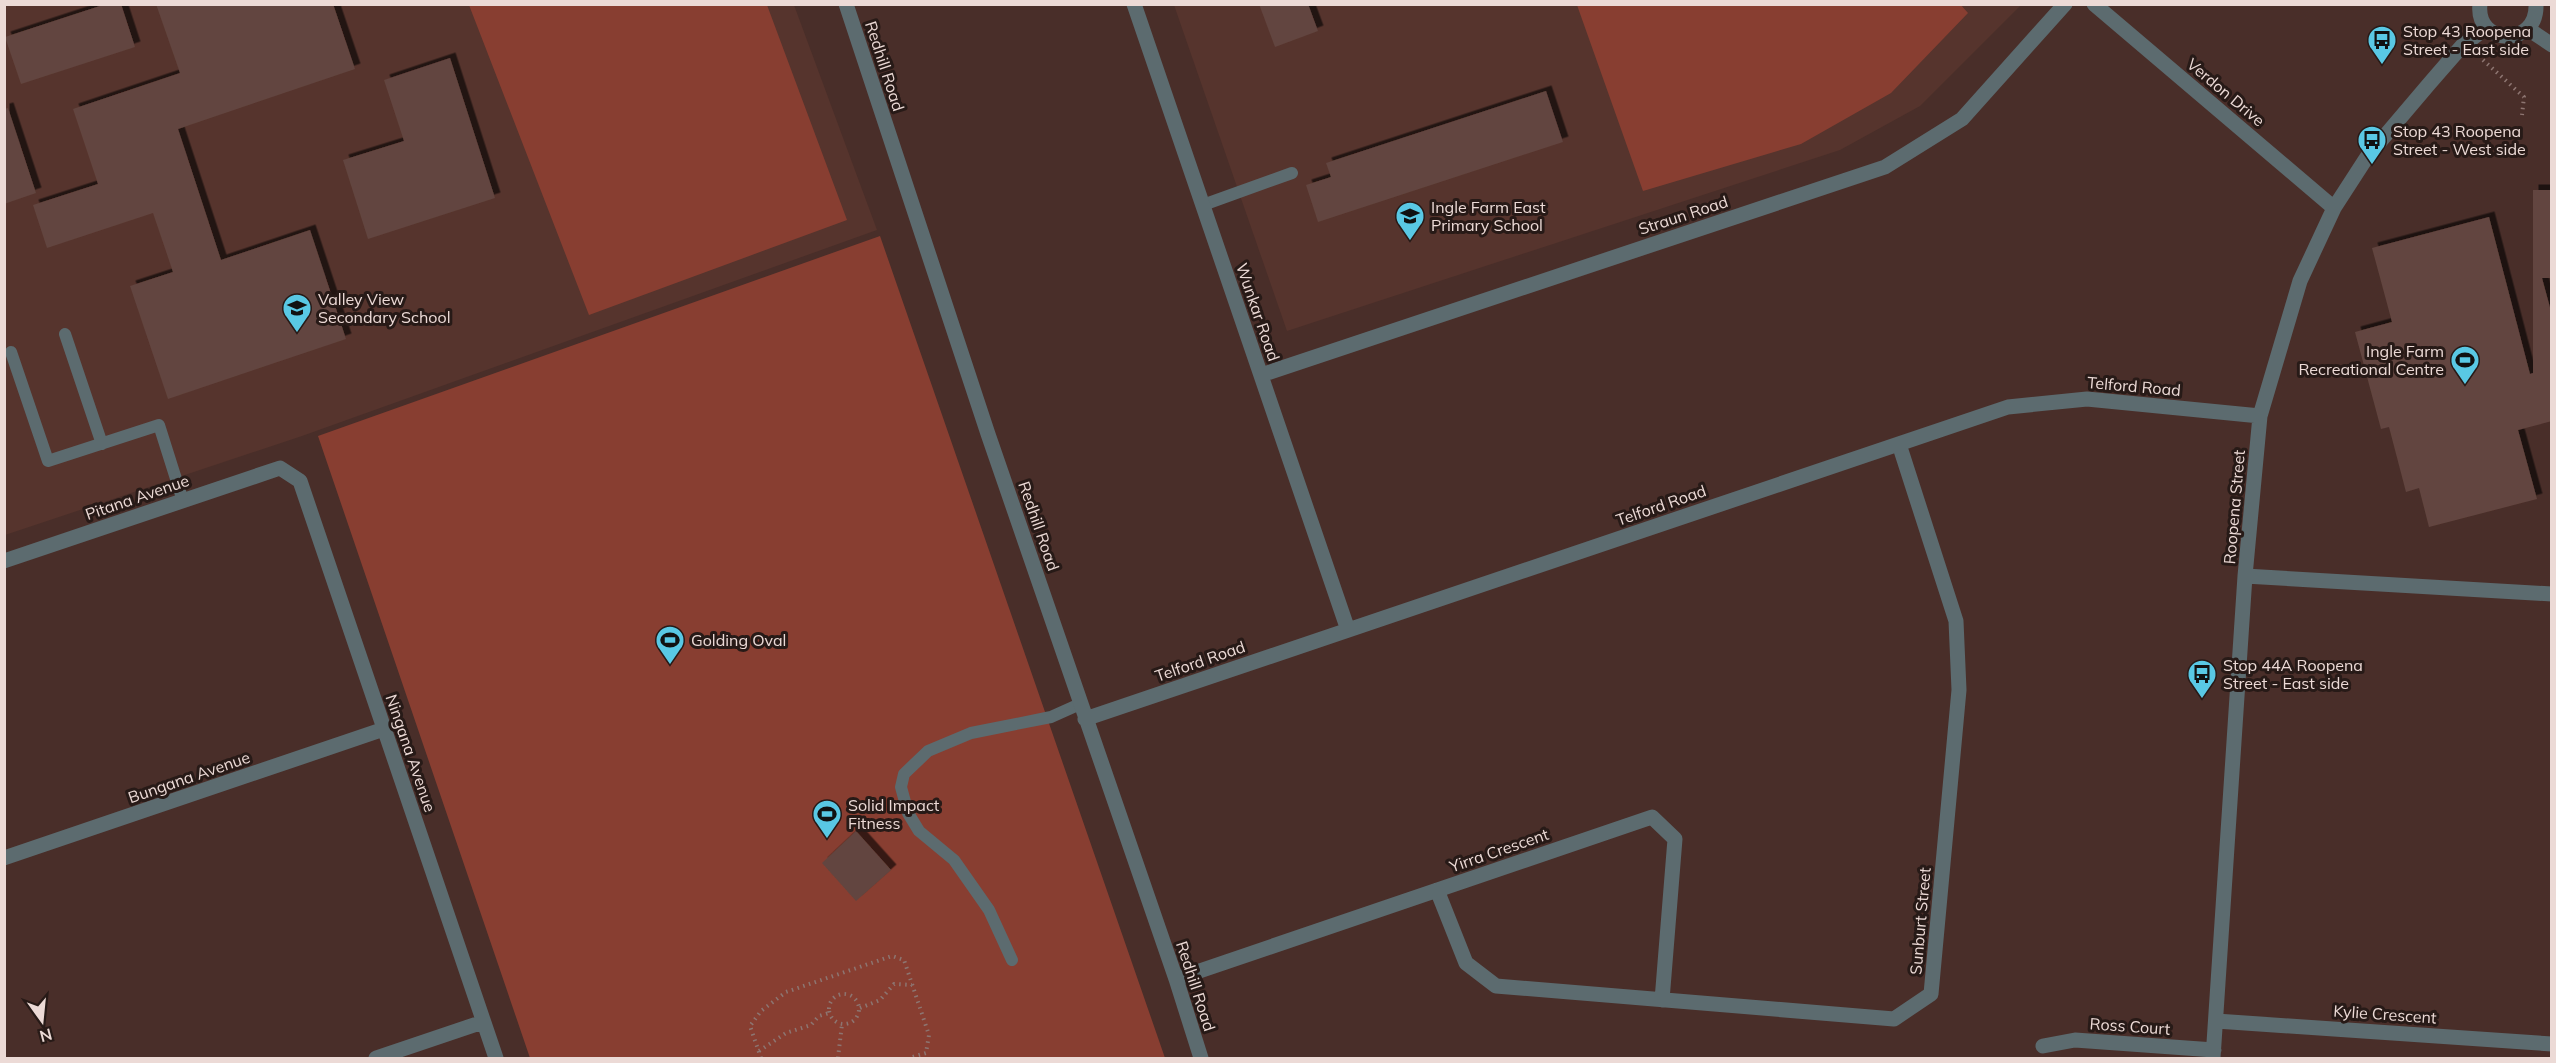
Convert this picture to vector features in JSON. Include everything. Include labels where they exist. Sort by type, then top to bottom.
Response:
[{"type":"street","name":"Redhill Road","points":[[846,4],[988,435],[1176,979],[1201,1059]]},
{"type":"street","name":"Wunkar Road","points":[[1134,4],[1348,630]]},
{"type":"street","name":"Straun Road","points":[[1261,375],[1885,167],[1962,119],[2065,4]]},
{"type":"street","name":"Verdon Drive","points":[[2094,4],[2334,208]]},
{"type":"street","points":[[2480,4],[2480,16],[2486,28],[2505,37],[2516,36],[2528,28],[2536,12],[2536,4]]},
{"type":"street","name":"Roopena Street","points":[[2214,1054],[2245,576],[2260,416],[2300,281],[2334,208],[2367,157],[2405,111],[2462,46],[2486,28]]},
{"type":"street","points":[[2528,28],[2552,45]]},
{"type":"street","name":"Telford Road","points":[[1083,711],[1348,630],[2008,407],[2087,399],[2260,416]]},
{"type":"street","name":"Sunburt Street","points":[[1437,890],[1466,963],[1496,986],[1894,1019],[1931,994],[1959,690],[1956,621],[1899,444]]},
{"type":"street","name":"Pitana Avenue","points":[[4,561],[280,468]]},
{"type":"street","name":"Ningana Avenue","points":[[280,468],[300,481],[496,1059]]},
{"type":"street","points":[[2245,576],[2552,594]]},
{"type":"street","name":"Bungana Avenue","points":[[4,858],[384,729]]},
{"type":"street","name":"Yirra Crescent","points":[[1176,979],[1652,817],[1675,839],[1662,1000]]},
{"type":"street","name":"Kylie Crescent","points":[[2216,1021],[2552,1044]]},
{"type":"street","points":[[376,1059],[483,1022]]},
{"type":"street","name":"Ross Court","points":[[2043,1046],[2075,1040],[2214,1054]]},
{"type":"lane","points":[[1203,205],[1292,172]]},
{"type":"lane","points":[[65,334],[102,444]]},
{"type":"lane","points":[[11,352],[48,461],[159,425],[183,501]]},
{"type":"lane","points":[[1012,960],[989,910],[954,860],[919,831],[908,813],[901,787],[904,774],[928,752],[971,733],[1083,711]]},
{"type":"path","points":[[2483,60],[2524,97],[2522,115]]},
{"type":"path","points":[[761,1059],[750,1026],[761,1011],[786,992],[892,956],[904,960],[929,1035],[926,1053],[909,1059]]},
{"type":"path","points":[[829,1013],[835,1021],[842,1024],[854,1021],[860,1008],[880,1000],[894,984],[912,985]]},
{"type":"path","points":[[829,1013],[833,998],[843,994],[853,996],[860,1008]]},
{"type":"path","points":[[759,1051],[786,1033],[811,1025],[819,1016],[829,1013]]},
{"type":"path","points":[[838,1059],[842,1024]]},
{"type":"shaded area","points":[[1960,4],[1968,13],[1891,93],[1801,144],[1643,191],[1577,5]]},
{"type":"shaded area","name":"Valley View Secondary School","points":[[4,5],[794,5],[877,230],[302,436],[5,535]]},
{"type":"shaded area","points":[[469,5],[767,5],[847,220],[589,315]]},
{"type":"shaded area","name":"Ingle Farm East Primary School","points":[[1174,5],[2021,5],[1920,106],[1840,150],[1287,331]]},
{"type":"shaded area","points":[[880,236],[1165,1058],[530,1058],[318,436]]},
{"type":"building","points":[[106,4],[121,4],[135,47],[21,84],[5,37]]},
{"type":"building","points":[[156,4],[333,4],[355,69],[178,129],[221,260],[310,230],[346,339],[168,399],[130,286],[173,272],[153,213],[47,248],[33,205],[98,184],[73,109],[180,73]]},
{"type":"building","points":[[1259,4],[1308,4],[1318,31],[1275,47]]},
{"type":"building","points":[[450,58],[495,198],[368,239],[343,160],[404,141],[384,80]]},
{"type":"building","points":[[1546,91],[1563,142],[1318,222],[1306,185],[1331,177],[1326,163]]},
{"type":"building","points":[[8,108],[36,193],[4,204],[4,109]]},
{"type":"building","points":[[2533,190],[2552,190],[2552,278],[2542,278],[2552,315],[2552,421],[2518,430],[2537,499],[2429,527],[2419,488],[2406,492],[2389,427],[2381,429],[2355,332],[2392,322],[2372,248],[2489,217],[2530,374],[2533,373]]},
{"type":"building","points":[[856,831],[891,870],[856,901],[822,863]]},
{"type":"place","name":"Stop 43 Roopena Street - East side","points":[[2382,66]]},
{"type":"place","name":"Stop 43 Roopena Street - West side","points":[[2372,166]]},
{"type":"place","name":"Ingle Farm East Primary School","points":[[1410,242]]},
{"type":"place","name":"Valley View Secondary School","points":[[297,334]]},
{"type":"place","name":"Ingle Farm Recreational Centre","points":[[2465,386]]},
{"type":"place","name":"Golding Oval","points":[[670,666]]},
{"type":"place","name":"Stop 44A Roopena Street - East side","points":[[2202,700]]},
{"type":"place","name":"Solid Impact Fitness","points":[[827,840]]}]
